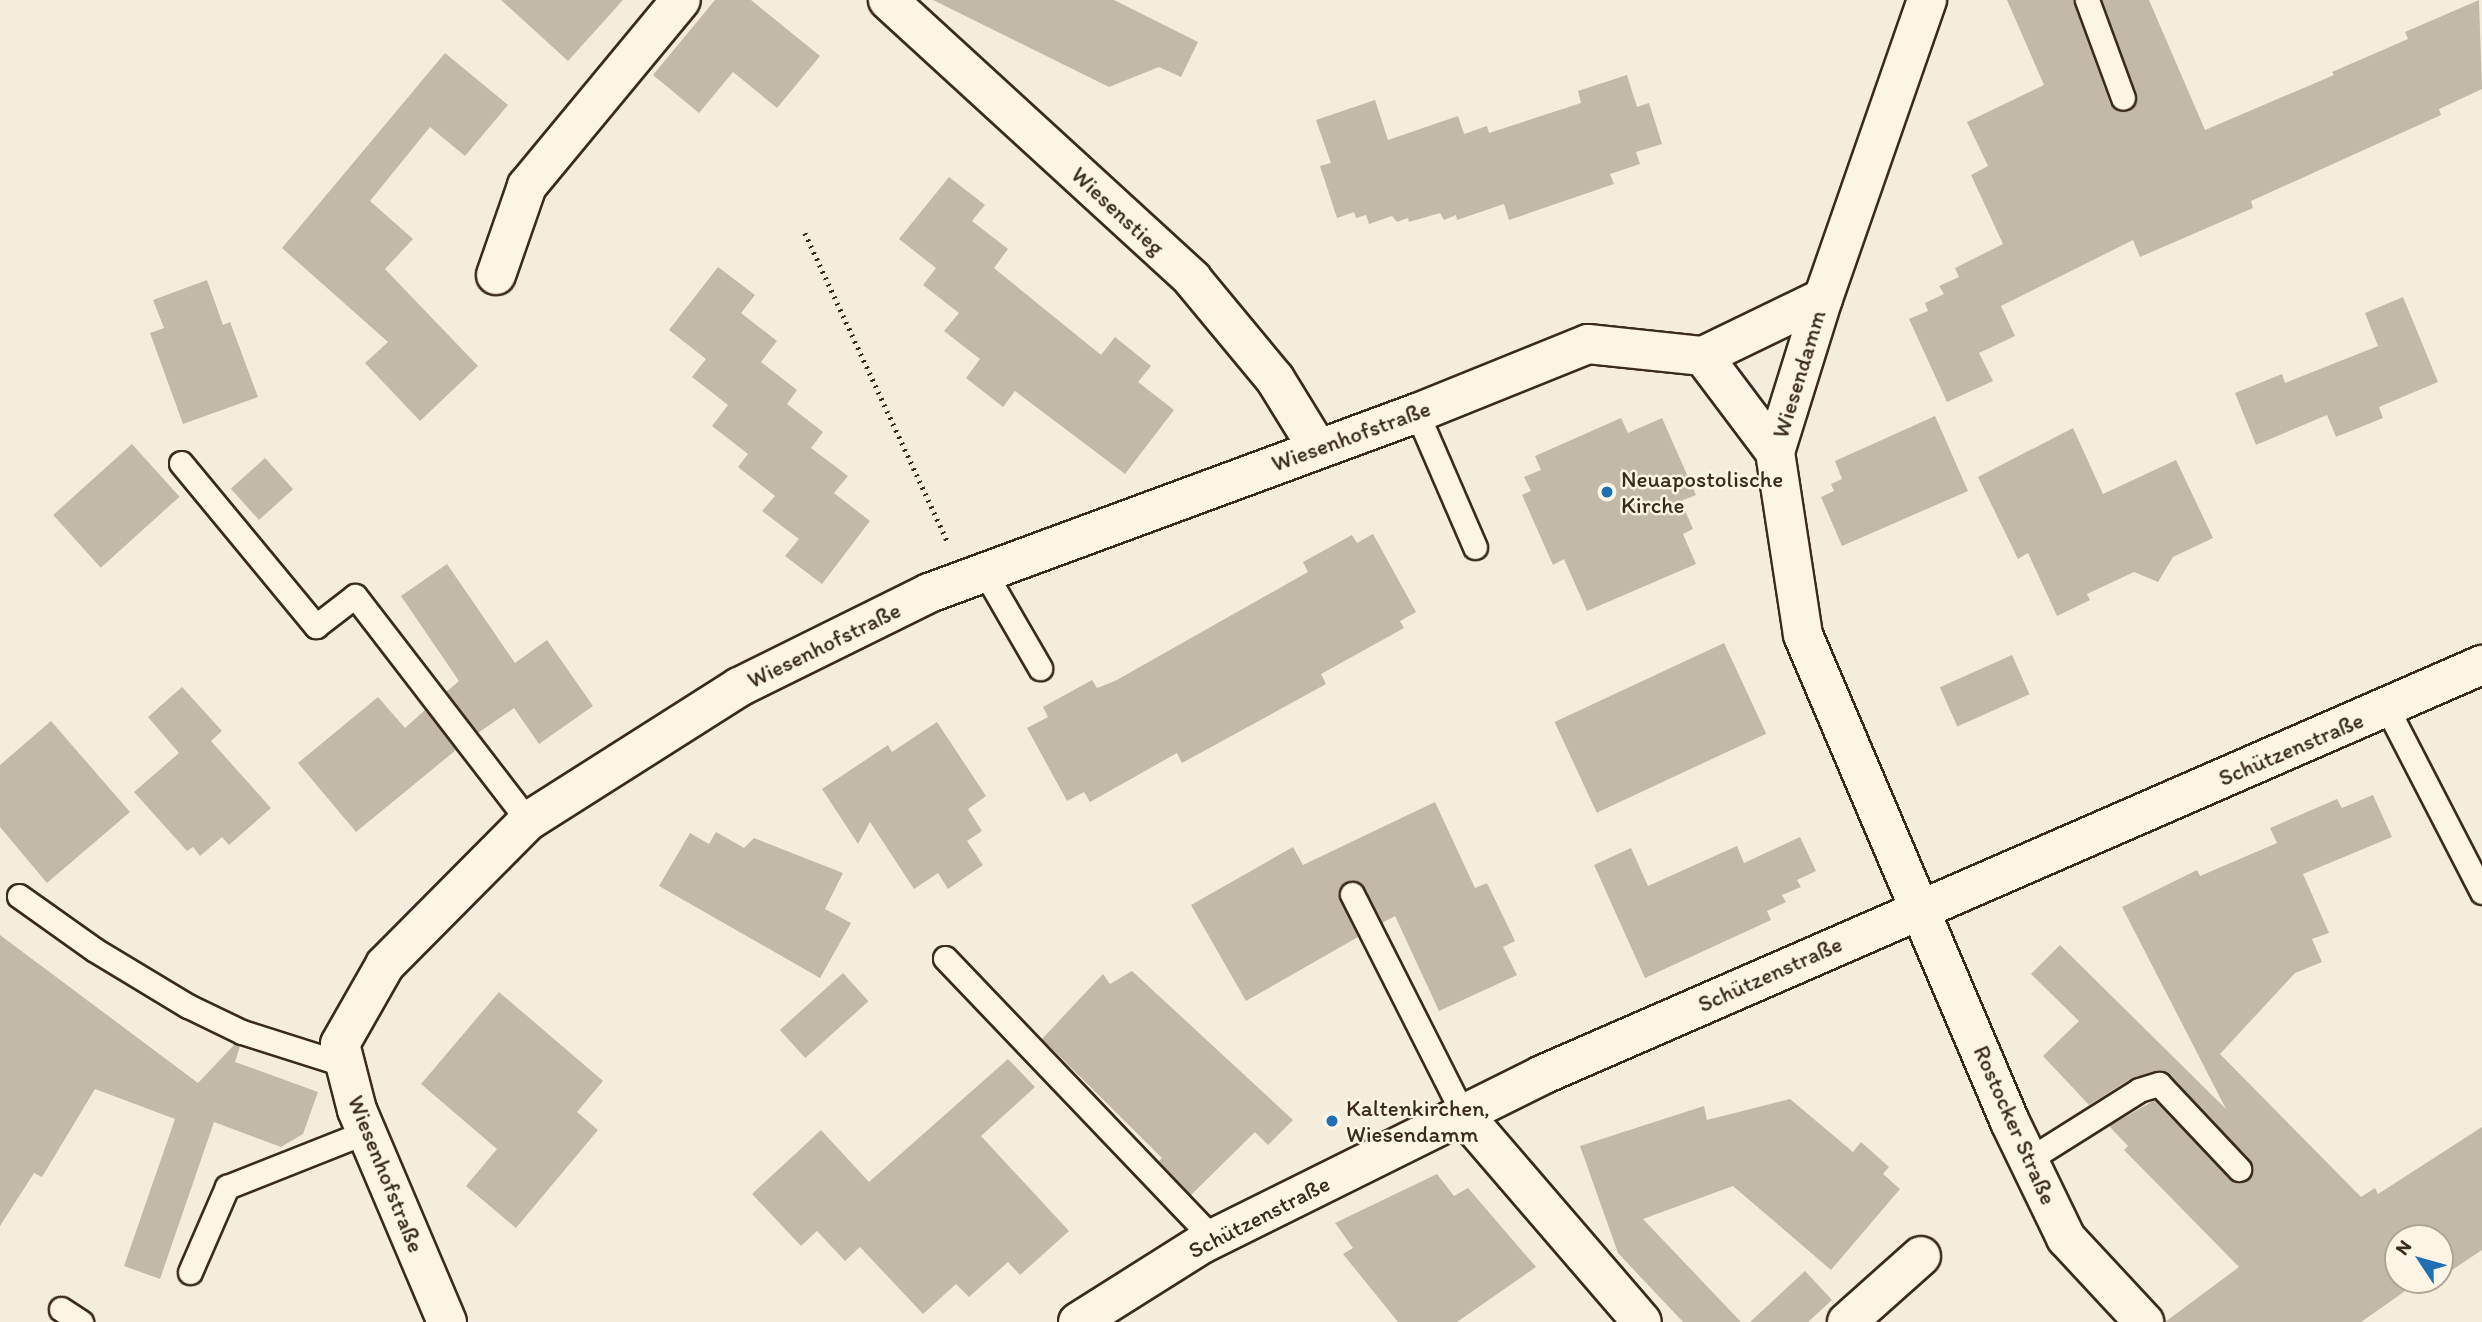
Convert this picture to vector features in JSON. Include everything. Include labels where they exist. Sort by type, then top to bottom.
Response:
[{"type":"street","points":[[496,275],[527,186],[681,0]]},
{"type":"street","name":"Wiesenstieg","points":[[888,0],[1192,279],[1275,379],[1318,449]]},
{"type":"street","name":"Wiesendamm","points":[[1922,906],[1803,635],[1776,452],[1823,298],[1927,0]]},
{"type":"street","points":[[1776,452],[1703,356],[1823,298]]},
{"type":"street","name":"Wiesenhofstraße","points":[[447,1322],[366,1132],[340,1044],[385,965],[528,821],[739,687],[929,593],[1417,413],[1588,344],[1703,356]]},
{"type":"street","name":"Schützenstraße","points":[[1079,1322],[1213,1238],[1463,1114],[1922,906],[2482,665]]},
{"type":"street","name":"Rostocker Straße","points":[[1922,906],[2028,1160],[2066,1238],[2144,1322]]},
{"type":"street","points":[[1463,1114],[1642,1322]]},
{"type":"street","points":[[1847,1322],[1921,1256]]},
{"type":"lane","points":[[2087,0],[2123,98]]},
{"type":"lane","points":[[1417,413],[1475,547]]},
{"type":"lane","points":[[181,463],[316,626],[355,596],[528,821]]},
{"type":"lane","points":[[975,576],[1040,668]]},
{"type":"lane","points":[[2387,708],[2482,892]]},
{"type":"lane","points":[[1352,894],[1463,1114]]},
{"type":"lane","points":[[19,895],[96,950],[188,1006],[242,1032],[346,1065]]},
{"type":"lane","points":[[945,958],[1213,1238]]},
{"type":"lane","points":[[2028,1160],[2139,1090],[2158,1084],[2239,1169]]},
{"type":"lane","points":[[190,1272],[227,1187],[366,1132]]},
{"type":"lane","points":[[61,1309],[81,1322]]},
{"type":"path","points":[[805,233],[975,576]]},
{"type":"building","points":[[501,0],[623,0],[568,61]]},
{"type":"building","points":[[715,0],[751,0],[820,56],[777,108],[733,72],[699,113],[653,75]]},
{"type":"building","points":[[933,0],[1114,0],[1198,42],[1181,77],[1159,67],[1109,87]]},
{"type":"building","points":[[2007,0],[2073,0],[2110,103],[2121,112],[2133,107],[2136,94],[2102,0],[2149,0],[2205,130],[2334,75],[2332,72],[2408,39],[2405,32],[2479,0],[2482,89],[2439,109],[2441,115],[2251,201],[2253,208],[2140,257],[2133,240],[2001,306],[2015,336],[1979,353],[1993,381],[1947,402],[1909,319],[1928,311],[1925,303],[1944,294],[1939,286],[1959,277],[1955,268],[2003,244],[1971,175],[1988,166],[1967,122],[2044,85]]},
{"type":"building","points":[[445,53],[508,105],[465,156],[430,127],[370,201],[413,239],[385,269],[478,366],[420,421],[365,363],[388,342],[282,248]]},
{"type":"building","points":[[1627,75],[1637,107],[1649,103],[1662,144],[1636,152],[1640,164],[1610,174],[1614,184],[1509,220],[1504,204],[1457,220],[1456,215],[1444,220],[1440,213],[1409,222],[1408,218],[1397,222],[1392,216],[1369,224],[1366,215],[1356,218],[1354,212],[1337,218],[1320,166],[1331,163],[1316,120],[1375,100],[1388,140],[1458,116],[1464,134],[1487,126],[1489,133],[1581,103],[1578,91]]},
{"type":"building","points":[[949,177],[985,205],[972,221],[1008,249],[994,268],[1101,355],[1115,337],[1151,366],[1138,382],[1174,410],[1125,474],[1015,391],[1003,407],[966,378],[980,359],[944,331],[959,313],[923,285],[936,268],[899,239]]},
{"type":"building","points":[[718,267],[755,295],[741,313],[777,341],[761,362],[797,390],[787,404],[823,432],[811,448],[848,476],[834,493],[870,521],[822,584],[785,556],[799,539],[762,511],[775,496],[738,467],[748,454],[712,426],[728,405],[692,377],[706,359],[669,330]]},
{"type":"building","points":[[207,280],[223,325],[230,322],[258,397],[183,424],[150,333],[164,328],[153,300]]},
{"type":"building","points":[[2403,297],[2438,382],[2379,407],[2383,418],[2336,437],[2327,415],[2256,445],[2235,393],[2282,374],[2285,383],[2378,346],[2365,313]]},
{"type":"building","points":[[1935,416],[1968,491],[1842,546],[1821,497],[1834,491],[1831,484],[1842,479],[1835,461]]},
{"type":"building","points":[[1621,418],[1628,433],[1662,418],[1696,495],[1681,501],[1693,529],[1683,534],[1696,564],[1587,611],[1564,559],[1553,565],[1522,495],[1531,491],[1524,477],[1541,470],[1535,456]]},
{"type":"building","points":[[2073,428],[2103,494],[2176,460],[2213,538],[2173,557],[2158,582],[2134,572],[2087,594],[2090,600],[2057,616],[2028,553],[2018,559],[1978,477]]},
{"type":"building","points":[[132,444],[180,497],[101,568],[53,515]]},
{"type":"building","points":[[265,458],[293,489],[259,520],[231,489]]},
{"type":"building","points":[[1373,534],[1416,612],[1400,621],[1404,628],[1321,674],[1326,684],[1182,763],[1177,753],[1090,802],[1084,792],[1067,801],[1027,728],[1048,717],[1043,707],[1092,680],[1097,688],[1115,681],[1308,572],[1303,562],[1352,535],[1357,543]]},
{"type":"building","points":[[447,564],[515,663],[547,640],[593,706],[539,744],[514,708],[478,733],[446,692],[459,681],[401,596]]},
{"type":"building","points":[[1724,643],[1766,734],[1597,813],[1555,722]]},
{"type":"building","points":[[2012,655],[2029,694],[1957,726],[1940,687]]},
{"type":"building","points":[[182,687],[222,731],[211,741],[271,808],[229,845],[222,837],[200,856],[193,847],[187,851],[134,792],[179,753],[148,717]]},
{"type":"building","points":[[378,697],[405,728],[425,710],[456,750],[356,832],[298,763]]},
{"type":"building","points":[[51,721],[130,812],[47,883],[0,827],[0,765]]},
{"type":"building","points":[[937,722],[986,796],[968,809],[982,831],[967,841],[983,865],[948,889],[938,873],[914,889],[870,822],[858,844],[822,789],[888,745],[892,752]]},
{"type":"building","points":[[2373,795],[2392,837],[2303,874],[2329,933],[2312,939],[2322,962],[2295,973],[2220,1054],[2361,1197],[2375,1188],[2378,1194],[2482,1127],[2482,1250],[2454,1269],[2454,1224],[2384,1224],[2384,1294],[2401,1294],[2361,1322],[2165,1322],[2239,1267],[2124,1150],[2128,1146],[2109,1126],[2155,1100],[2229,1179],[2248,1180],[2252,1165],[2163,1071],[2132,1078],[2089,1105],[2043,1056],[2079,1021],[2031,974],[2060,945],[2226,1109],[2122,907],[2197,870],[2200,876],[2277,843],[2270,828],[2337,799],[2342,808]]},
{"type":"building","points":[[1435,802],[1475,888],[1487,883],[1515,941],[1503,947],[1517,975],[1439,1011],[1395,916],[1382,923],[1364,887],[1352,880],[1341,886],[1338,894],[1358,937],[1246,1001],[1191,905],[1293,847],[1303,865]]},
{"type":"building","points":[[716,832],[744,848],[754,838],[843,873],[825,909],[851,923],[820,978],[659,886],[690,833],[709,844]]},
{"type":"building","points":[[1800,837],[1816,871],[1797,880],[1801,887],[1782,895],[1786,902],[1767,911],[1771,920],[1645,978],[1594,865],[1631,848],[1648,886],[1737,846],[1744,863]]},
{"type":"building","points":[[0,935],[198,1083],[235,1044],[240,1046],[235,1062],[318,1092],[303,1134],[281,1147],[214,1122],[160,1279],[124,1266],[175,1119],[95,1089],[42,1177],[34,1173],[0,1226]]},
{"type":"building","points":[[1132,971],[1293,1120],[1268,1145],[1255,1132],[1191,1195],[1159,1161],[1162,1158],[1042,1039],[1103,974],[1110,984]]},
{"type":"building","points":[[843,973],[868,1001],[805,1058],[780,1030]]},
{"type":"building","points":[[499,992],[603,1081],[577,1112],[598,1130],[516,1228],[466,1186],[497,1149],[421,1084]]},
{"type":"building","points":[[1008,1059],[1035,1087],[981,1136],[1069,1231],[1020,1275],[1008,1262],[969,1297],[956,1284],[923,1314],[860,1247],[845,1261],[817,1231],[801,1246],[752,1194],[821,1130],[869,1182]]},
{"type":"building","points":[[1790,1099],[1853,1152],[1861,1142],[1889,1167],[1883,1174],[1900,1189],[1831,1270],[1733,1186],[1643,1219],[1741,1322],[1683,1322],[1618,1253],[1580,1146],[1704,1106],[1707,1120]]},
{"type":"building","points":[[1437,1174],[1454,1196],[1468,1188],[1536,1267],[1457,1322],[1398,1322],[1343,1254],[1353,1248],[1335,1223]]},
{"type":"building","points":[[1805,1271],[1832,1300],[1808,1322],[1750,1322]]},
{"type":"place","name":"Neuapostolische Kirche","points":[[1607,492]]},
{"type":"place","name":"Kaltenkirchen, Wiesendamm","points":[[1332,1121]]}]
